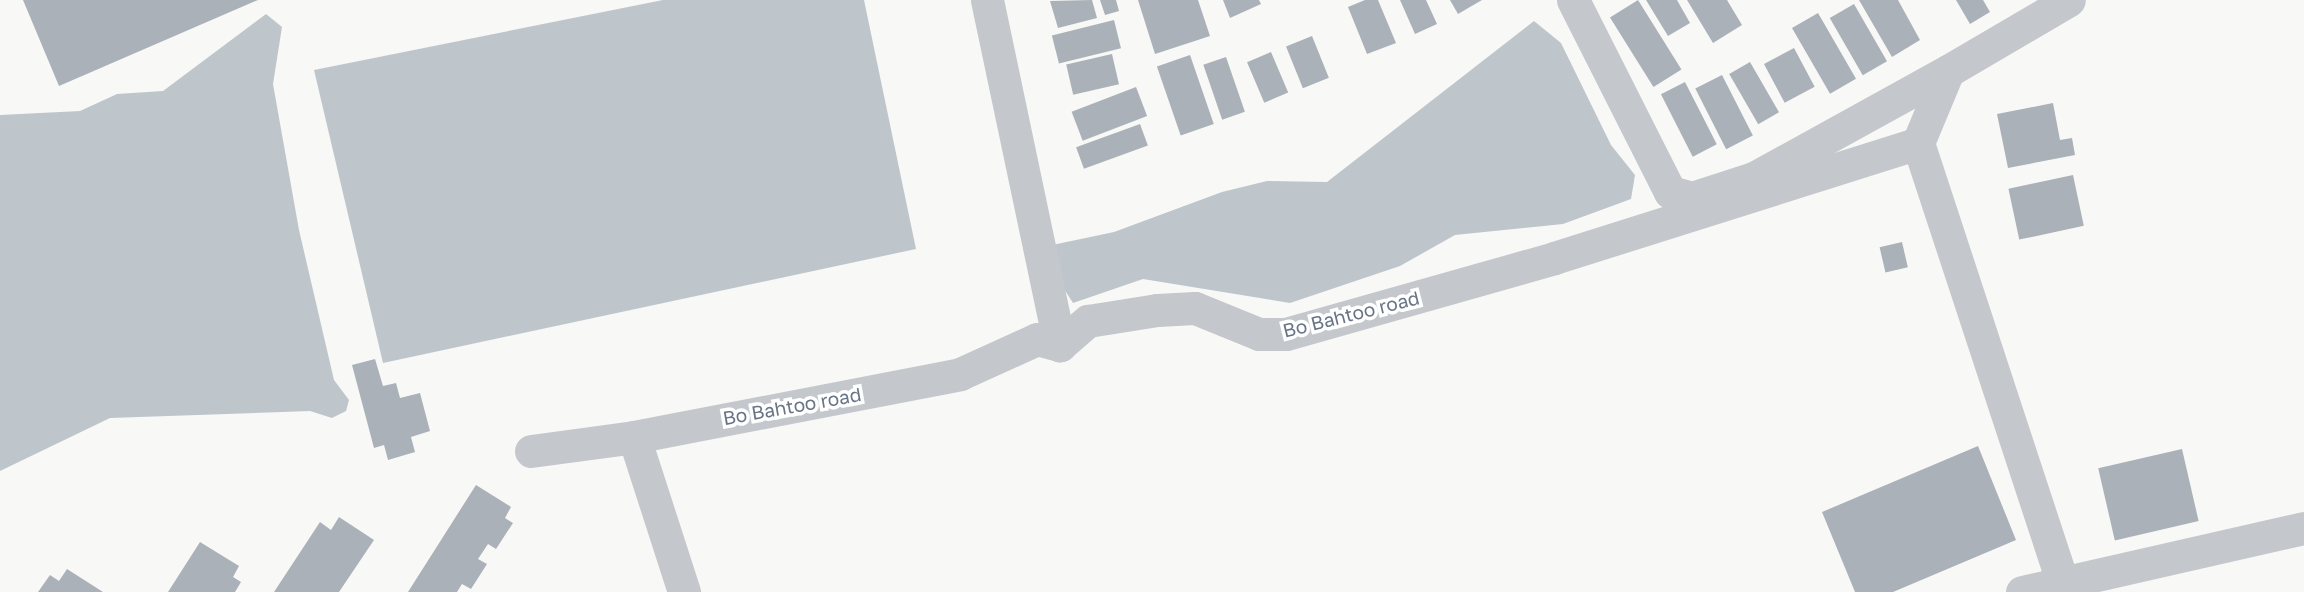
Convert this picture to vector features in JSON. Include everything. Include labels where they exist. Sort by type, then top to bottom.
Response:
[{"type":"street","points":[[987,0],[1060,345]]},
{"type":"street","points":[[1573,0],[1670,192],[1692,198],[1754,178],[1948,71],[2069,0]]},
{"type":"street","points":[[1948,71],[1918,143],[2062,582]]},
{"type":"street","name":"Bo Bahtoo road","points":[[531,452],[634,437],[960,374],[1037,340],[1060,345],[1088,321],[1195,308],[1259,334],[1286,334],[1555,258],[1918,143]]},
{"type":"street","points":[[634,437],[684,592]]},
{"type":"street","points":[[2022,592],[2304,528]]},
{"type":"shaded area","points":[[663,0],[864,0],[916,249],[383,363],[314,70]]},
{"type":"shaded area","points":[[266,14],[282,27],[273,84],[299,230],[334,380],[349,400],[346,411],[332,418],[310,411],[110,418],[0,471],[0,115],[80,111],[117,94],[163,91]]},
{"type":"shaded area","points":[[1534,21],[1561,43],[1611,145],[1635,175],[1631,199],[1563,224],[1455,235],[1400,266],[1290,303],[1143,279],[1073,303],[1038,248],[1114,232],[1222,192],[1267,181],[1327,182]]},
{"type":"building","points":[[23,0],[258,0],[59,86]]},
{"type":"building","points":[[1092,0],[1097,18],[1058,28],[1050,1]]},
{"type":"building","points":[[1100,0],[1116,0],[1119,11],[1105,15]]},
{"type":"building","points":[[1138,0],[1198,0],[1210,36],[1155,54]]},
{"type":"building","points":[[1223,0],[1259,0],[1261,4],[1230,18]]},
{"type":"building","points":[[1365,0],[1378,0],[1396,43],[1367,54],[1348,7]]},
{"type":"building","points":[[1400,0],[1426,0],[1437,24],[1415,34]]},
{"type":"building","points":[[1450,0],[1482,0],[1458,14]]},
{"type":"building","points":[[1638,0],[1681,70],[1653,87],[1610,17]]},
{"type":"building","points":[[1646,0],[1677,0],[1690,23],[1668,36]]},
{"type":"building","points":[[1687,0],[1727,0],[1742,25],[1713,43]]},
{"type":"building","points":[[1859,0],[1898,0],[1920,40],[1892,57]]},
{"type":"building","points":[[1956,0],[1983,0],[1990,12],[1970,24]]},
{"type":"building","points":[[1854,4],[1887,61],[1863,75],[1830,18]]},
{"type":"building","points":[[1818,13],[1856,79],[1830,94],[1792,28]]},
{"type":"building","points":[[1114,20],[1121,48],[1059,64],[1052,35]]},
{"type":"building","points":[[1312,36],[1329,78],[1303,88],[1286,46]]},
{"type":"building","points":[[1794,48],[1815,87],[1785,103],[1764,64]]},
{"type":"building","points":[[1271,52],[1288,93],[1264,103],[1247,62]]},
{"type":"building","points":[[1112,54],[1119,84],[1073,95],[1066,65]]},
{"type":"building","points":[[1190,55],[1214,124],[1181,135],[1157,66]]},
{"type":"building","points":[[1226,57],[1245,112],[1222,120],[1203,65]]},
{"type":"building","points":[[1750,62],[1779,112],[1758,124],[1729,74]]},
{"type":"building","points":[[1722,75],[1753,136],[1726,149],[1695,89]]},
{"type":"building","points":[[1685,82],[1717,144],[1693,157],[1661,94]]},
{"type":"building","points":[[1136,87],[1147,116],[1083,141],[1072,112]]},
{"type":"building","points":[[2053,103],[2060,140],[2072,138],[2075,155],[2008,168],[1997,114]]},
{"type":"building","points":[[1140,124],[1148,146],[1084,169],[1076,147]]},
{"type":"building","points":[[2073,175],[2084,226],[2019,240],[2008,189]]},
{"type":"building","points":[[1902,242],[1908,267],[1885,273],[1880,247]]},
{"type":"building","points":[[375,359],[383,386],[396,383],[400,398],[420,393],[430,431],[411,437],[415,452],[388,460],[384,445],[374,448],[352,365]]},
{"type":"building","points":[[1978,446],[2016,540],[1893,592],[1855,592],[1822,512]]},
{"type":"building","points":[[2182,449],[2199,521],[2115,540],[2098,468]]},
{"type":"building","points":[[476,485],[511,507],[505,518],[513,523],[496,549],[488,544],[478,559],[487,564],[471,589],[462,584],[457,592],[408,592]]},
{"type":"building","points":[[339,517],[374,540],[339,592],[274,592],[320,522],[331,530]]},
{"type":"building","points":[[200,542],[239,566],[233,577],[241,582],[235,592],[168,592]]},
{"type":"building","points":[[67,569],[103,592],[38,592],[50,575],[59,581]]}]
